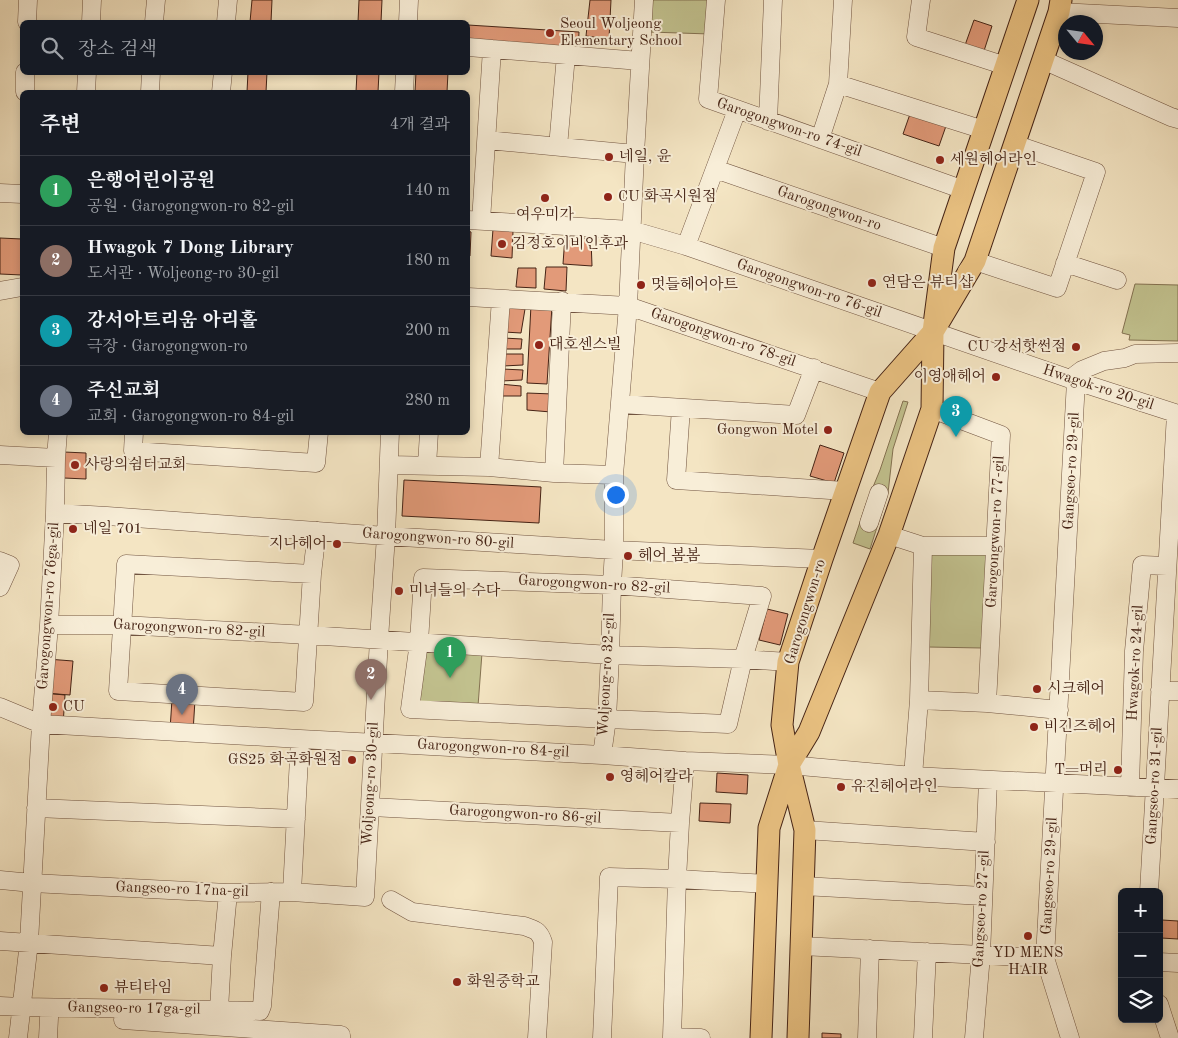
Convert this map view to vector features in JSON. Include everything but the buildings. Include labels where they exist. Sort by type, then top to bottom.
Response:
[{"type":"main road","name":"Garogongwon-ro","points":[[761,1038],[769,828],[789,765],[808,732],[874,526],[932,410],[933,332],[944,248],[1028,0]]},
{"type":"main road","name":"Garogongwon-ro","points":[[798,1038],[805,830],[789,765],[782,725],[788,662],[880,392],[933,332],[975,261],[1060,4]]},
{"type":"street","points":[[27,20],[28,0]]},
{"type":"street","points":[[91,20],[92,0]]},
{"type":"street","points":[[154,20],[156,0]]},
{"type":"street","points":[[226,20],[228,0]]},
{"type":"street","points":[[408,20],[409,0]]},
{"type":"street","name":"Woljeong-ro 32-gil","points":[[602,754],[607,719],[610,655],[614,550],[614,475],[628,306],[644,0]]},
{"type":"street","name":"Garogongwon-ro 74-gil","points":[[716,0],[708,99],[964,190]]},
{"type":"street","points":[[768,120],[773,0]]},
{"type":"street","points":[[820,139],[838,84],[843,0]]},
{"type":"street","points":[[921,0],[916,37],[1006,66]]},
{"type":"street","points":[[1060,4],[1178,18]]},
{"type":"street","points":[[470,47],[640,61]]},
{"type":"street","name":"Garogongwon-ro 76-gil","points":[[492,49],[487,140],[474,220],[631,230],[686,246],[933,332]]},
{"type":"street","points":[[558,147],[566,55]]},
{"type":"street","points":[[1043,60],[1178,119]]},
{"type":"street","points":[[25,90],[26,75]]},
{"type":"street","points":[[86,90],[87,75]]},
{"type":"street","points":[[150,90],[151,75]]},
{"type":"street","points":[[221,90],[223,75]]},
{"type":"street","points":[[404,90],[405,75]]},
{"type":"street","points":[[838,84],[984,130]]},
{"type":"street","points":[[686,246],[737,110]]},
{"type":"street","points":[[487,140],[635,154]]},
{"type":"street","points":[[944,248],[943,272],[945,280],[949,283],[957,283],[975,261],[1057,288],[1096,172],[1014,144]]},
{"type":"street","name":"Garogongwon-ro","points":[[715,169],[944,248]]},
{"type":"street","points":[[0,192],[20,194]]},
{"type":"street","points":[[1065,263],[1117,280]]},
{"type":"street","points":[[0,290],[20,287]]},
{"type":"street","name":"Garogongwon-ro 78-gil","points":[[470,297],[628,306],[880,392]]},
{"type":"street","points":[[489,467],[501,300]]},
{"type":"street","points":[[554,474],[562,302]]},
{"type":"street","name":"Hwagok-ro 20-gil","points":[[933,332],[1177,414]]},
{"type":"street","points":[[1073,380],[1082,370],[1104,361],[1125,358],[1135,354],[1178,353]]},
{"type":"street","points":[[621,404],[796,415],[814,368]]},
{"type":"street","name":"Gangseo-ro 29-gil","points":[[1070,1038],[1045,958],[1056,783],[1073,380]]},
{"type":"street","points":[[681,408],[676,480],[845,492]]},
{"type":"street","name":"Garogongwon-ro 77-gil","points":[[932,410],[1001,435],[987,703]]},
{"type":"street","name":"Gangseo-ro 31-gil","points":[[1149,888],[1160,690],[1172,590],[1171,557],[1177,414]]},
{"type":"street","name":"Garogongwon-ro 76ga-gil","points":[[21,1012],[29,942],[41,724],[49,625],[58,435]]},
{"type":"street","points":[[134,435],[134,450],[316,463],[319,435]]},
{"type":"street","name":"Woljeong-ro 30-gil","points":[[365,897],[386,536],[390,435]]},
{"type":"street","points":[[427,466],[429,435]]},
{"type":"street","points":[[0,455],[56,458]]},
{"type":"street","points":[[389,465],[489,467],[554,474],[614,475]]},
{"type":"street","points":[[880,493],[874,526],[923,546],[995,546]]},
{"type":"street","name":"Garogongwon-ro 80-gil","points":[[55,513],[317,532],[614,550],[822,559]]},
{"type":"street","points":[[312,574],[126,564],[118,691],[304,702],[312,574],[317,532]]},
{"type":"street","points":[[913,776],[919,700],[923,546]]},
{"type":"street","name":"Hwagok-ro 24-gil","points":[[1130,786],[1134,651],[1142,566],[1171,557]]},
{"type":"street","points":[[0,560],[10,565],[0,587]]},
{"type":"street","name":"Garogongwon-ro 82-gil","points":[[423,578],[612,585],[762,596],[743,659],[728,724],[410,709],[419,642],[423,578]]},
{"type":"street","name":"Garogongwon-ro 82-gil","points":[[49,625],[122,624],[610,655],[788,662]]},
{"type":"street","points":[[1160,690],[1178,691]]},
{"type":"street","points":[[919,700],[987,703],[1059,710]]},
{"type":"street","name":"Garogongwon-ro 84-gil","points":[[0,707],[41,724],[602,754],[685,761],[789,765]]},
{"type":"street","points":[[292,892],[300,739]]},
{"type":"street","points":[[685,761],[680,823],[672,1037],[700,1038]]},
{"type":"street","points":[[789,765],[913,776],[1178,789]]},
{"type":"street","name":"Gangseo-ro 27-gil","points":[[974,1038],[981,955],[988,780]]},
{"type":"street","name":"Garogongwon-ro 86-gil","points":[[371,807],[680,823]]},
{"type":"street","points":[[36,808],[296,819]]},
{"type":"street","points":[[805,830],[986,842]]},
{"type":"street","points":[[602,1038],[609,877],[767,884]]},
{"type":"street","name":"Gangseo-ro 17na-gil","points":[[0,880],[228,893],[292,892],[365,897]]},
{"type":"street","points":[[803,886],[983,896]]},
{"type":"street","points":[[219,1010],[260,1011],[262,1006],[271,892]]},
{"type":"street","name":"Gangseo-ro 17ga-gil","points":[[0,1006],[21,1012],[219,1010],[228,893]]},
{"type":"street","points":[[391,900],[412,912],[524,926],[534,929],[540,934],[543,942],[537,1038]]},
{"type":"street","points":[[0,941],[222,956]]},
{"type":"street","points":[[801,946],[1045,958]]},
{"type":"street","points":[[867,1038],[870,949]]},
{"type":"street","points":[[923,1038],[928,952]]},
{"type":"street","points":[[1163,962],[1178,962]]},
{"type":"street","points":[[18,1038],[21,1012],[49,1018],[139,1020],[341,1035],[341,1038]]},
{"type":"street","points":[[1163,1016],[1170,1038]]},
{"type":"street","points":[[48,1038],[49,1018]]},
{"type":"green space","points":[[650,0],[711,0],[710,34],[649,32]]},
{"type":"green space","points":[[1135,284],[1178,285],[1178,341],[1129,340],[1130,335],[1122,333]]},
{"type":"green space","points":[[903,401],[908,402],[893,449],[888,493],[870,549],[853,543]]},
{"type":"green space","points":[[928,551],[988,554],[982,648],[928,647]]},
{"type":"green space","points":[[424,650],[482,653],[478,706],[418,702]]},
{"type":"place","name":"Seoul Woljeong Elementary School","points":[[550,33]]},
{"type":"place","name":"네일, 윤","points":[[609,157]]},
{"type":"place","name":"세원헤어라인","points":[[940,160]]},
{"type":"place","name":"CU 화곡시원점","points":[[608,197]]},
{"type":"place","name":"여우미가","points":[[545,198]]},
{"type":"place","name":"김정호이비인후과","points":[[502,244]]},
{"type":"place","name":"연담은 뷰티샵","points":[[872,283]]},
{"type":"place","name":"멋들헤어아트","points":[[641,285]]},
{"type":"place","name":"대호센스빌","points":[[539,345]]},
{"type":"place","name":"CU 강서핫썬점","points":[[1076,347]]},
{"type":"place","name":"이영애헤어","points":[[996,377]]},
{"type":"place","name":"Gongwon Motel","points":[[828,430]]},
{"type":"place","name":"강서아트리움 아리홀","points":[[956,437]]},
{"type":"place","name":"사랑의쉼터교회","points":[[75,465]]},
{"type":"place","name":"네일 701","points":[[73,529]]},
{"type":"place","name":"지나헤어","points":[[337,544]]},
{"type":"place","name":"헤어 봄봄","points":[[628,556]]},
{"type":"place","name":"미녀들의 수다","points":[[399,591]]},
{"type":"place","name":"은행어린이공원","points":[[450,678]]},
{"type":"place","name":"시크헤어","points":[[1037,689]]},
{"type":"place","name":"Hwagok 7 Dong Library","points":[[371,700]]},
{"type":"place","name":"CU","points":[[53,707]]},
{"type":"place","name":"주신교회","points":[[182,715]]},
{"type":"place","name":"비긴즈헤어","points":[[1034,727]]},
{"type":"place","name":"GS25 화곡화원점","points":[[352,760]]},
{"type":"place","name":"T=머리","points":[[1118,770]]},
{"type":"place","name":"영헤어칼라","points":[[610,777]]},
{"type":"place","name":"유진헤어라인","points":[[841,787]]},
{"type":"place","name":"YD MENS HAIR","points":[[1028,936]]},
{"type":"place","name":"화원중학교","points":[[457,982]]},
{"type":"place","name":"뷰티타임","points":[[104,988]]}]
